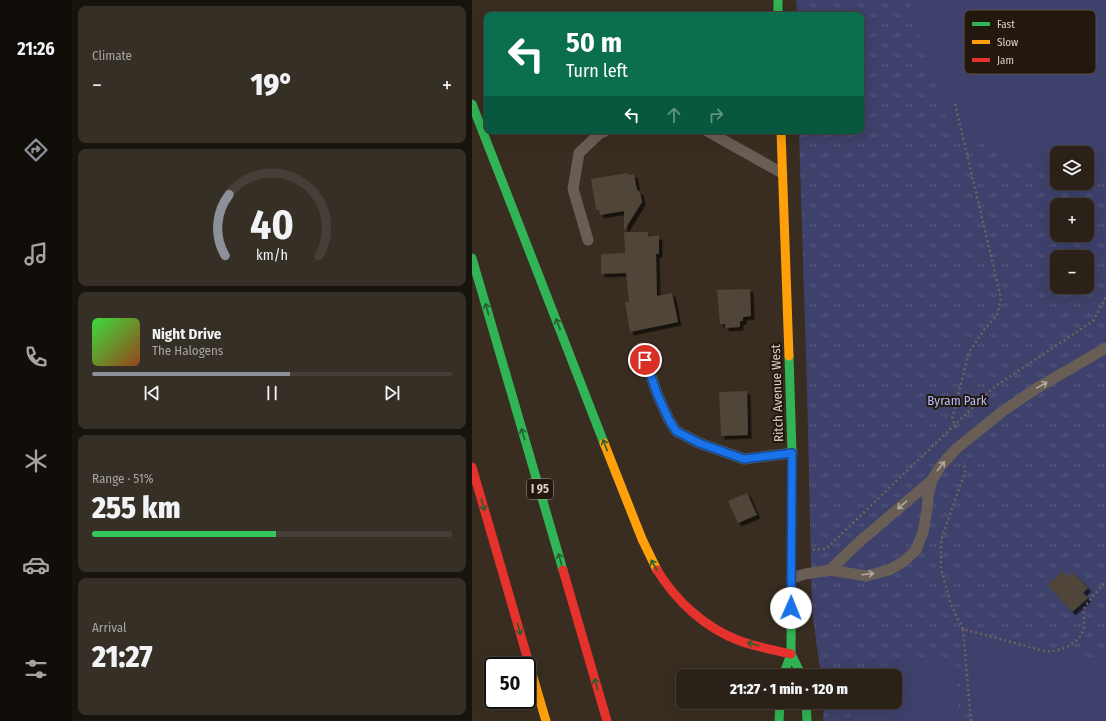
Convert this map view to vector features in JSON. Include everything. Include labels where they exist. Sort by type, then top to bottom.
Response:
[{"type":"main road","points":[[778,0],[778,12]]},
{"type":"main road","points":[[472,104],[650,558],[671,590],[685,606],[702,620],[739,641],[790,654],[798,669]]},
{"type":"main road","name":"Ritch Avenue West","points":[[781,134],[792,453],[792,578],[790,654],[785,669]]},
{"type":"main road","name":"I 95","points":[[472,258],[607,721]]},
{"type":"main road","points":[[472,467],[546,721]]},
{"type":"main road","points":[[779,721],[780,709]]},
{"type":"main road","points":[[806,709],[807,721]]},
{"type":"lane","points":[[588,240],[573,189],[579,153],[599,134]]},
{"type":"lane","points":[[712,134],[782,173]]},
{"type":"lane","points":[[641,348],[658,396],[676,431],[699,443],[744,459],[792,453]]},
{"type":"lane","points":[[792,578],[804,574],[830,570],[866,576],[889,570],[903,562],[916,550],[923,532],[928,510],[928,496],[932,480],[940,467],[956,449],[1003,411],[1037,388],[1106,348]]},
{"type":"lane","points":[[830,570],[858,543],[932,480]]},
{"type":"path","points":[[955,104],[1001,298],[997,315],[984,330],[969,352],[952,419],[963,444],[965,472],[941,540],[941,569],[951,605],[963,629],[972,721]]},
{"type":"path","points":[[963,629],[1037,649],[1049,651],[1062,650],[1076,640],[1083,630],[1083,611],[1085,606],[1106,581]]},
{"type":"green space","name":"Byram Park","points":[[796,0],[1106,0],[1106,721],[823,721],[824,709],[902,709],[902,669],[820,669],[812,611],[799,134],[864,134],[864,12],[797,12]]},
{"type":"green space","points":[[918,0],[1106,0],[1106,168],[1094,167],[1094,146],[1050,146],[1050,162],[1020,160],[950,130],[910,5]]},
{"type":"green space","points":[[963,629],[1106,662],[1106,721],[972,721]]},
{"type":"green space","points":[[955,661],[960,721],[850,721],[849,709],[902,709],[902,669],[846,669]]},
{"type":"building","points":[[628,173],[628,175],[634,174],[637,190],[640,192],[642,202],[624,231],[624,211],[600,215],[599,210],[596,210],[591,179]]},
{"type":"building","points":[[624,232],[648,232],[648,236],[659,236],[659,254],[656,254],[657,296],[672,293],[678,322],[630,332],[625,302],[629,302],[626,273],[601,274],[601,254],[625,253]]},
{"type":"building","points":[[750,289],[751,316],[743,317],[743,321],[740,321],[740,327],[725,328],[725,324],[720,324],[717,290]]},
{"type":"building","points":[[747,391],[748,435],[721,436],[719,392]]},
{"type":"building","points":[[747,493],[757,515],[738,523],[728,501]]},
{"type":"building","points":[[1063,571],[1068,576],[1073,572],[1088,588],[1083,593],[1088,598],[1072,612],[1048,585]]},
{"type":"traffic: fast","points":[[778,0],[778,12]]},
{"type":"traffic: fast","points":[[472,104],[604,443]]},
{"type":"traffic: fast","points":[[472,258],[563,570]]},
{"type":"traffic: fast","points":[[786,669],[791,654],[792,453],[789,356]]},
{"type":"traffic: fast","points":[[791,654],[798,669]]},
{"type":"traffic: fast","points":[[779,721],[780,709]]},
{"type":"traffic: fast","points":[[806,709],[807,721]]},
{"type":"traffic: slow","points":[[781,134],[789,356]]},
{"type":"traffic: slow","points":[[604,443],[642,539],[657,570]]},
{"type":"traffic: slow","points":[[536,687],[546,721]]},
{"type":"traffic: jam","points":[[472,467],[527,657]]},
{"type":"traffic: jam","points":[[563,570],[607,721]]},
{"type":"traffic: jam","points":[[657,570],[682,603],[715,629],[746,643],[791,654]]},
{"type":"route","points":[[645,360],[658,396],[676,431],[699,443],[744,459],[792,453],[791,608]]}]
